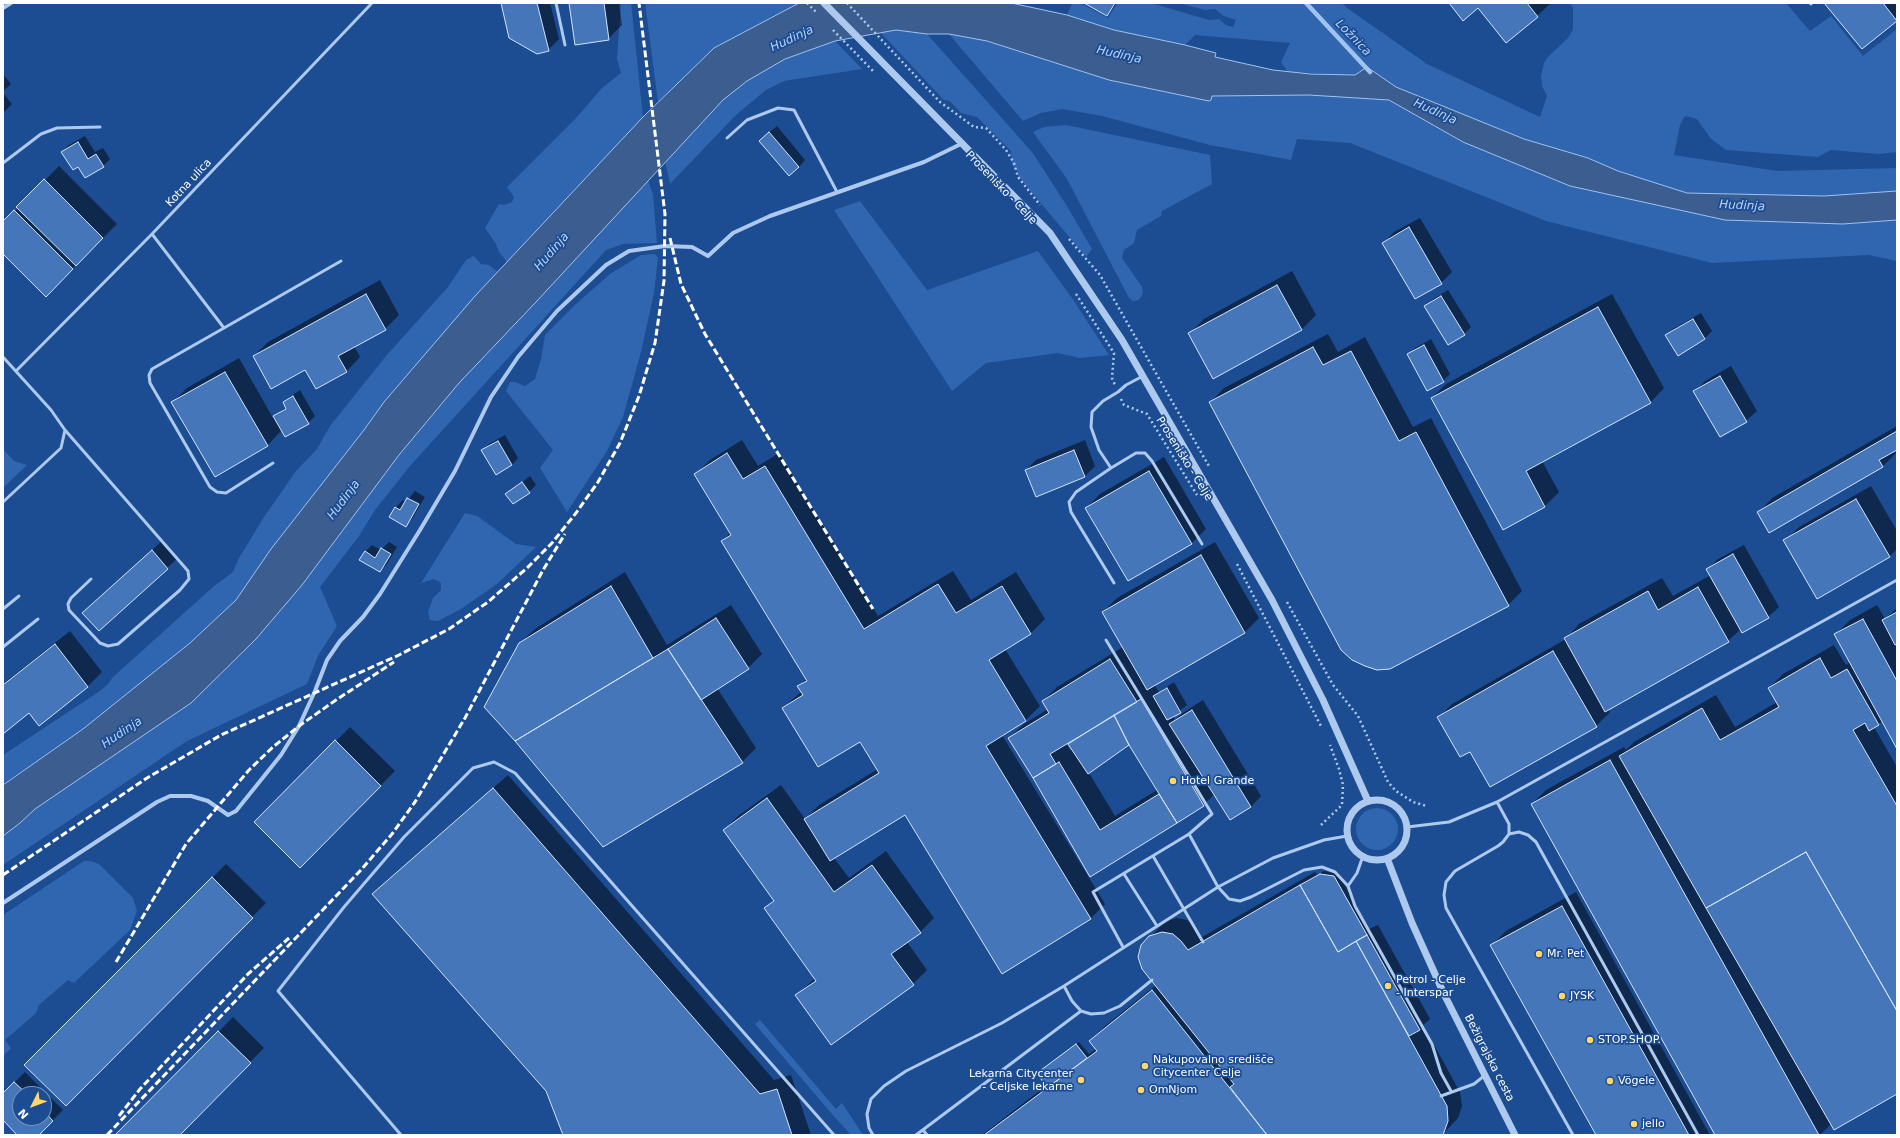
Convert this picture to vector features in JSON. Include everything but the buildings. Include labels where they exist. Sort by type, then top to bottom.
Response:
[{"type":"street","points":[[3,8],[12,3]]},
{"type":"street","points":[[824,3],[1050,233],[1122,340],[1272,600],[1323,700],[1368,801]]},
{"type":"street","points":[[3,903],[157,802],[170,796],[191,796],[208,801],[228,815],[236,811],[281,754],[299,726],[327,660],[340,641],[363,617],[380,594],[455,471],[491,397],[518,357],[557,311],[606,264],[629,251],[665,246],[692,247],[708,256],[733,233],[770,216],[924,162],[963,143]]},
{"type":"street","points":[[1377,799],[1394,805],[1405,818],[1407,827],[1406,837],[1402,846],[1396,853],[1379,860],[1363,856],[1356,851],[1347,836],[1348,821],[1355,808],[1368,801],[1377,799]]},
{"type":"street","name":"Bežigrajska cesta","points":[[1387,858],[1412,923],[1444,994],[1515,1135]]},
{"type":"lane","name":"Kotna ulica","points":[[16,371],[152,234],[372,3]]},
{"type":"lane","points":[[556,3],[565,45]]},
{"type":"lane","points":[[727,138],[747,120],[778,108],[794,110],[837,192]]},
{"type":"lane","points":[[3,163],[41,134],[57,128],[100,127]]},
{"type":"lane","points":[[152,234],[224,328]]},
{"type":"lane","points":[[273,463],[226,493],[217,492],[210,487],[150,383],[149,375],[152,369],[341,261]]},
{"type":"lane","points":[[3,357],[51,410],[65,430],[188,571],[189,579],[180,590],[118,644],[108,646],[100,643],[69,610],[68,604],[71,598],[91,579]]},
{"type":"lane","points":[[1111,468],[1099,450],[1091,427],[1092,412],[1103,401],[1126,385],[1143,376]]},
{"type":"lane","points":[[3,502],[61,448],[65,430]]},
{"type":"lane","points":[[1114,583],[1071,512],[1069,502],[1076,492],[1136,453],[1145,453],[1152,461],[1202,544]]},
{"type":"lane","points":[[1407,827],[1449,822],[1497,802],[1897,580]]},
{"type":"lane","points":[[3,609],[19,596]]},
{"type":"lane","points":[[3,647],[38,620]]},
{"type":"lane","points":[[1106,640],[1212,814],[1189,834],[1093,892],[1123,947]]},
{"type":"lane","points":[[401,1135],[278,991],[344,906],[404,837],[473,768],[494,762],[515,772],[834,1135]]},
{"type":"lane","points":[[1497,802],[1509,824],[1508,834],[1498,846],[1455,871],[1446,882],[1444,895],[1446,908],[1574,1135]]},
{"type":"lane","points":[[1508,834],[1519,832],[1528,835],[1536,842],[1698,1135]]},
{"type":"lane","points":[[1189,834],[1218,887],[1229,899],[1240,901],[1251,897],[1304,870],[1322,867],[1335,872],[1348,886],[1355,906],[1432,1044],[1441,1073],[1451,1091]]},
{"type":"lane","points":[[872,1135],[869,1128],[867,1114],[872,1099],[884,1086],[906,1071],[1002,1023],[1064,986],[1218,887],[1273,858],[1318,842],[1347,836]]},
{"type":"lane","points":[[1153,856],[1203,942]]},
{"type":"lane","points":[[1348,886],[1357,873],[1363,856]]},
{"type":"lane","points":[[1124,874],[1157,926]]},
{"type":"lane","points":[[1064,986],[1072,1001],[1081,1011],[1091,1014],[1104,1013],[1120,1006],[1152,980]]},
{"type":"lane","points":[[916,1135],[1081,1011]]},
{"type":"lane","points":[[1441,1096],[1451,1091],[1474,1084],[1486,1075]]},
{"type":"lane","points":[[923,1130],[928,1135]]},
{"type":"path","points":[[807,3],[818,14]]},
{"type":"path","points":[[847,3],[893,51]]},
{"type":"path","points":[[829,26],[878,75]]},
{"type":"path","name":"Proseniško - Celje","points":[[1073,290],[1114,353],[1112,378],[1124,405],[1147,414],[1198,496]]},
{"type":"path","points":[[1234,558],[1324,732]]},
{"type":"path","points":[[1321,824],[1342,805],[1343,785],[1339,769],[1329,744]]},
{"type":"shaded area","points":[[621,3],[631,3],[643,117],[507,262],[499,252],[496,244],[485,228],[499,204],[504,205],[512,202],[514,197],[507,187],[577,117],[602,88],[621,73],[617,59]]},
{"type":"shaded area","points":[[645,3],[796,4],[714,48],[658,102]]},
{"type":"shaded area","points":[[1080,3],[1108,18],[1117,3],[1151,3],[1209,20],[1219,19],[1226,25],[1233,27],[1236,20],[1224,16],[1215,9],[1205,10],[1179,3],[1342,3],[1427,64],[1540,117],[1547,96],[1542,86],[1541,76],[1544,63],[1548,57],[1568,38],[1573,30],[1573,8],[1570,3],[1786,3],[1810,31],[1831,16],[1863,56],[1897,29],[1897,152],[1879,154],[1831,150],[1818,157],[1726,150],[1711,139],[1697,119],[1685,116],[1680,125],[1674,155],[1777,171],[1897,168],[1897,191],[1824,196],[1687,193],[1618,171],[1588,158],[1524,139],[1396,87],[1367,67],[1355,75],[1288,72],[1281,62],[1290,43],[1195,35],[1185,45],[1114,30],[1067,15],[1072,4]]},
{"type":"shaded area","points":[[896,30],[927,34],[1032,152],[1067,206],[1092,249],[1086,257],[1018,176],[1019,173],[1012,165],[1011,151],[977,117],[961,113],[950,101],[944,100],[880,32]]},
{"type":"shaded area","points":[[949,34],[987,41],[1109,80],[1209,101],[1211,100],[1212,96],[1309,95],[1389,100],[1463,142],[1570,186],[1725,220],[1843,224],[1897,220],[1897,261],[1869,255],[1712,263],[1546,221],[1350,143],[1297,139],[1291,160],[1210,145],[1102,116],[1062,109],[1041,113],[1023,121]]},
{"type":"shaded area","points":[[835,41],[862,69],[784,81],[766,90],[736,115],[670,184],[665,161],[723,100],[747,81],[785,59]]},
{"type":"shaded area","points":[[1066,125],[1210,155],[1212,184],[1162,211],[1161,216],[1137,230],[1134,243],[1124,250],[1122,258],[1142,287],[1143,293],[1139,300],[1133,301],[1129,298],[1067,179],[1033,132],[1044,127]]},
{"type":"shaded area","points":[[648,180],[653,195],[657,243],[623,244],[606,250],[410,466],[375,510],[359,536],[320,587],[337,626],[318,656],[307,684],[187,741],[3,865],[3,836],[35,809],[191,703],[256,639],[302,585],[397,458],[459,383]]},
{"type":"shaded area","points":[[860,201],[927,290],[1038,251],[1074,301],[1109,355],[1080,358],[1058,353],[986,363],[952,391],[834,210]]},
{"type":"shaded area","points":[[655,254],[658,258],[654,293],[641,352],[623,417],[607,451],[567,512],[540,468],[553,450],[506,391],[510,382],[515,382],[525,386],[535,379],[541,359],[545,335],[576,304],[610,274],[641,255]]},
{"type":"shaded area","points":[[474,256],[481,264],[489,265],[498,272],[384,402],[271,550],[236,600],[190,643],[83,729],[3,784],[3,755],[100,691],[113,677],[214,586],[233,572],[239,558],[264,517],[296,471],[317,449],[330,426],[386,356],[448,287],[466,260]]},
{"type":"shaded area","points":[[3,449],[14,461],[27,465],[3,488]]},
{"type":"shaded area","points":[[465,513],[477,516],[516,544],[536,547],[497,584],[461,609],[438,621],[430,620],[428,612],[433,598],[441,590],[441,583],[434,579],[421,583]]},
{"type":"shaded area","points":[[1373,808],[1381,808],[1389,811],[1395,817],[1398,829],[1395,841],[1389,847],[1381,850],[1373,850],[1365,847],[1359,841],[1356,833],[1356,825],[1359,817],[1365,811]]},
{"type":"shaded area","points":[[84,861],[91,861],[99,864],[133,898],[137,911],[130,930],[74,983],[68,980],[39,1005],[36,1013],[5,1040],[11,1048],[3,1056],[3,915]]},
{"type":"shaded area","points":[[760,1020],[836,1109],[842,1103],[863,1135],[851,1135],[831,1113],[755,1024]]},
{"type":"water","name":"Hudinja","points":[[799,3],[1011,3],[1067,15],[1114,30],[1185,45],[1216,53],[1215,57],[1273,70],[1310,74],[1355,75],[1367,67],[1396,87],[1524,139],[1588,158],[1618,171],[1687,193],[1824,196],[1897,191],[1897,220],[1843,224],[1725,220],[1570,186],[1463,142],[1389,100],[1309,95],[1212,96],[1211,100],[1209,101],[1109,80],[987,41],[949,34],[927,34],[896,30],[835,41],[785,59],[747,81],[723,100],[459,383],[399,455],[302,585],[256,639],[191,703],[35,809],[3,836],[3,785],[83,729],[190,643],[236,600],[271,549],[364,430],[384,402],[475,296],[643,117],[714,48]]},
{"type":"waterway","name":"Ložnica","points":[[1306,3],[1370,72]]},
{"type":"railway","points":[[3,875],[147,778],[221,735],[399,655],[449,629],[488,602],[527,568],[552,543],[576,513],[598,482],[620,443],[639,396],[655,343],[664,281],[665,214],[639,3]]},
{"type":"railway","points":[[670,238],[681,284],[705,334],[873,609]]},
{"type":"railway","points":[[107,1135],[360,871],[392,834],[415,802],[465,718],[543,570],[565,534]]},
{"type":"railway","points":[[116,962],[186,844],[249,770],[273,747],[299,726],[394,662]]},
{"type":"railway","points":[[119,1116],[140,1089],[248,974],[289,938]]},
{"type":"place","name":"Hotel Grande","points":[[1173,781]]},
{"type":"place","name":"Mr. Pet","points":[[1539,954]]},
{"type":"place","name":"Petrol - Celje - Interspar","points":[[1388,986]]},
{"type":"place","name":"JYSK","points":[[1562,996]]},
{"type":"place","name":"STOP.SHOP.","points":[[1590,1040]]},
{"type":"place","name":"Nakupovalno središče Citycenter Celje","points":[[1145,1066]]},
{"type":"place","name":"Lekarna Citycenter - Celjske lekarne","points":[[1081,1080]]},
{"type":"place","name":"Vögele","points":[[1610,1081]]},
{"type":"place","name":"OmNjom","points":[[1141,1090]]},
{"type":"place","name":"jello","points":[[1634,1124]]}]
